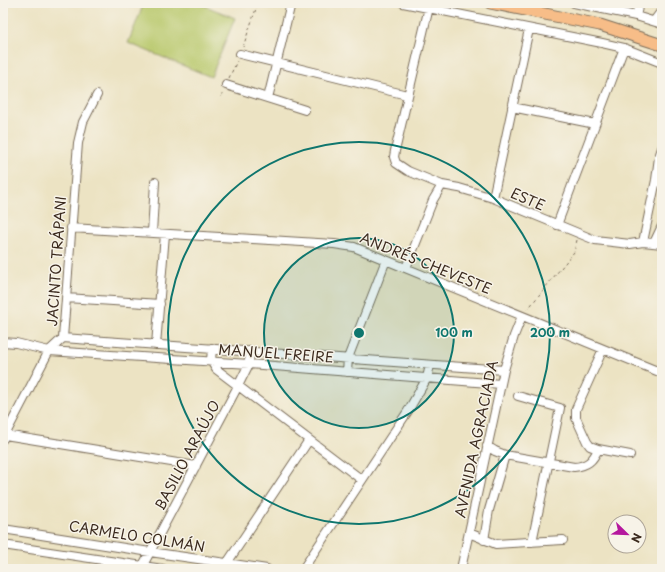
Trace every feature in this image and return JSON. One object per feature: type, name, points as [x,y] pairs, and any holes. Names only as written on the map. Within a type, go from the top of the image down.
[{"type":"highway","points":[[490,3],[600,25],[662,45]]},
{"type":"street","points":[[268,98],[291,3]]},
{"type":"street","points":[[403,3],[429,5],[529,29],[624,48],[662,63]]},
{"type":"street","points":[[574,3],[658,22],[658,15],[660,13],[662,14]]},
{"type":"street","points":[[636,16],[639,3]]},
{"type":"street","points":[[240,54],[407,95],[429,5]]},
{"type":"street","points":[[493,198],[529,29]]},
{"type":"street","points":[[557,225],[624,48]]},
{"type":"street","points":[[226,85],[305,110]]},
{"type":"street","name":"JACINTO TRÁPANI","points":[[4,437],[49,351],[63,338],[79,138],[87,113],[97,95]]},
{"type":"street","name":"ESTE","points":[[407,95],[394,157],[396,163],[408,171],[442,185],[459,188],[493,198],[595,240],[630,244],[659,240]]},
{"type":"street","points":[[512,107],[595,124]]},
{"type":"street","points":[[643,242],[662,148]]},
{"type":"street","points":[[152,234],[155,182]]},
{"type":"street","points":[[406,268],[433,200],[442,185]]},
{"type":"street","points":[[659,240],[662,226]]},
{"type":"street","name":"ANDRÉS CHEVESTE","points":[[71,228],[345,245],[360,248],[662,373]]},
{"type":"street","points":[[156,345],[165,234]]},
{"type":"street","points":[[347,372],[348,358],[386,260]]},
{"type":"street","points":[[66,298],[160,304]]},
{"type":"street","name":"AVENIDA AGRACIADA","points":[[461,569],[504,370],[514,336],[522,316]]},
{"type":"street","name":"MANUEL FREIRE","points":[[63,338],[504,370]]},
{"type":"street","name":"MANUEL FREIRE","points":[[3,342],[16,343],[49,351],[211,361],[501,384]]},
{"type":"street","points":[[212,348],[211,361],[216,369],[362,480]]},
{"type":"street","points":[[603,349],[576,409],[576,418],[590,446],[630,455]]},
{"type":"street","name":"BASILIO ARAÚJO","points":[[142,568],[249,364],[250,351]]},
{"type":"street","points":[[303,569],[408,412],[428,378],[430,365]]},
{"type":"street","points":[[518,396],[560,408],[532,542]]},
{"type":"street","points":[[4,437],[196,466]]},
{"type":"street","points":[[227,563],[309,440]]},
{"type":"street","points":[[487,446],[505,455],[574,468],[590,463],[595,458],[598,449]]},
{"type":"street","points":[[484,540],[489,510],[505,455]]},
{"type":"street","name":"CARMELO COLMÁN","points":[[3,529],[268,569]]},
{"type":"street","points":[[469,533],[496,544],[563,540]]},
{"type":"street","name":"CARMELO COLMÁN","points":[[3,545],[142,568],[163,569]]},
{"type":"path","points":[[522,316],[574,252],[578,234]]},
{"type":"green space","points":[[144,3],[198,3],[235,18],[211,77],[128,43]]}]
